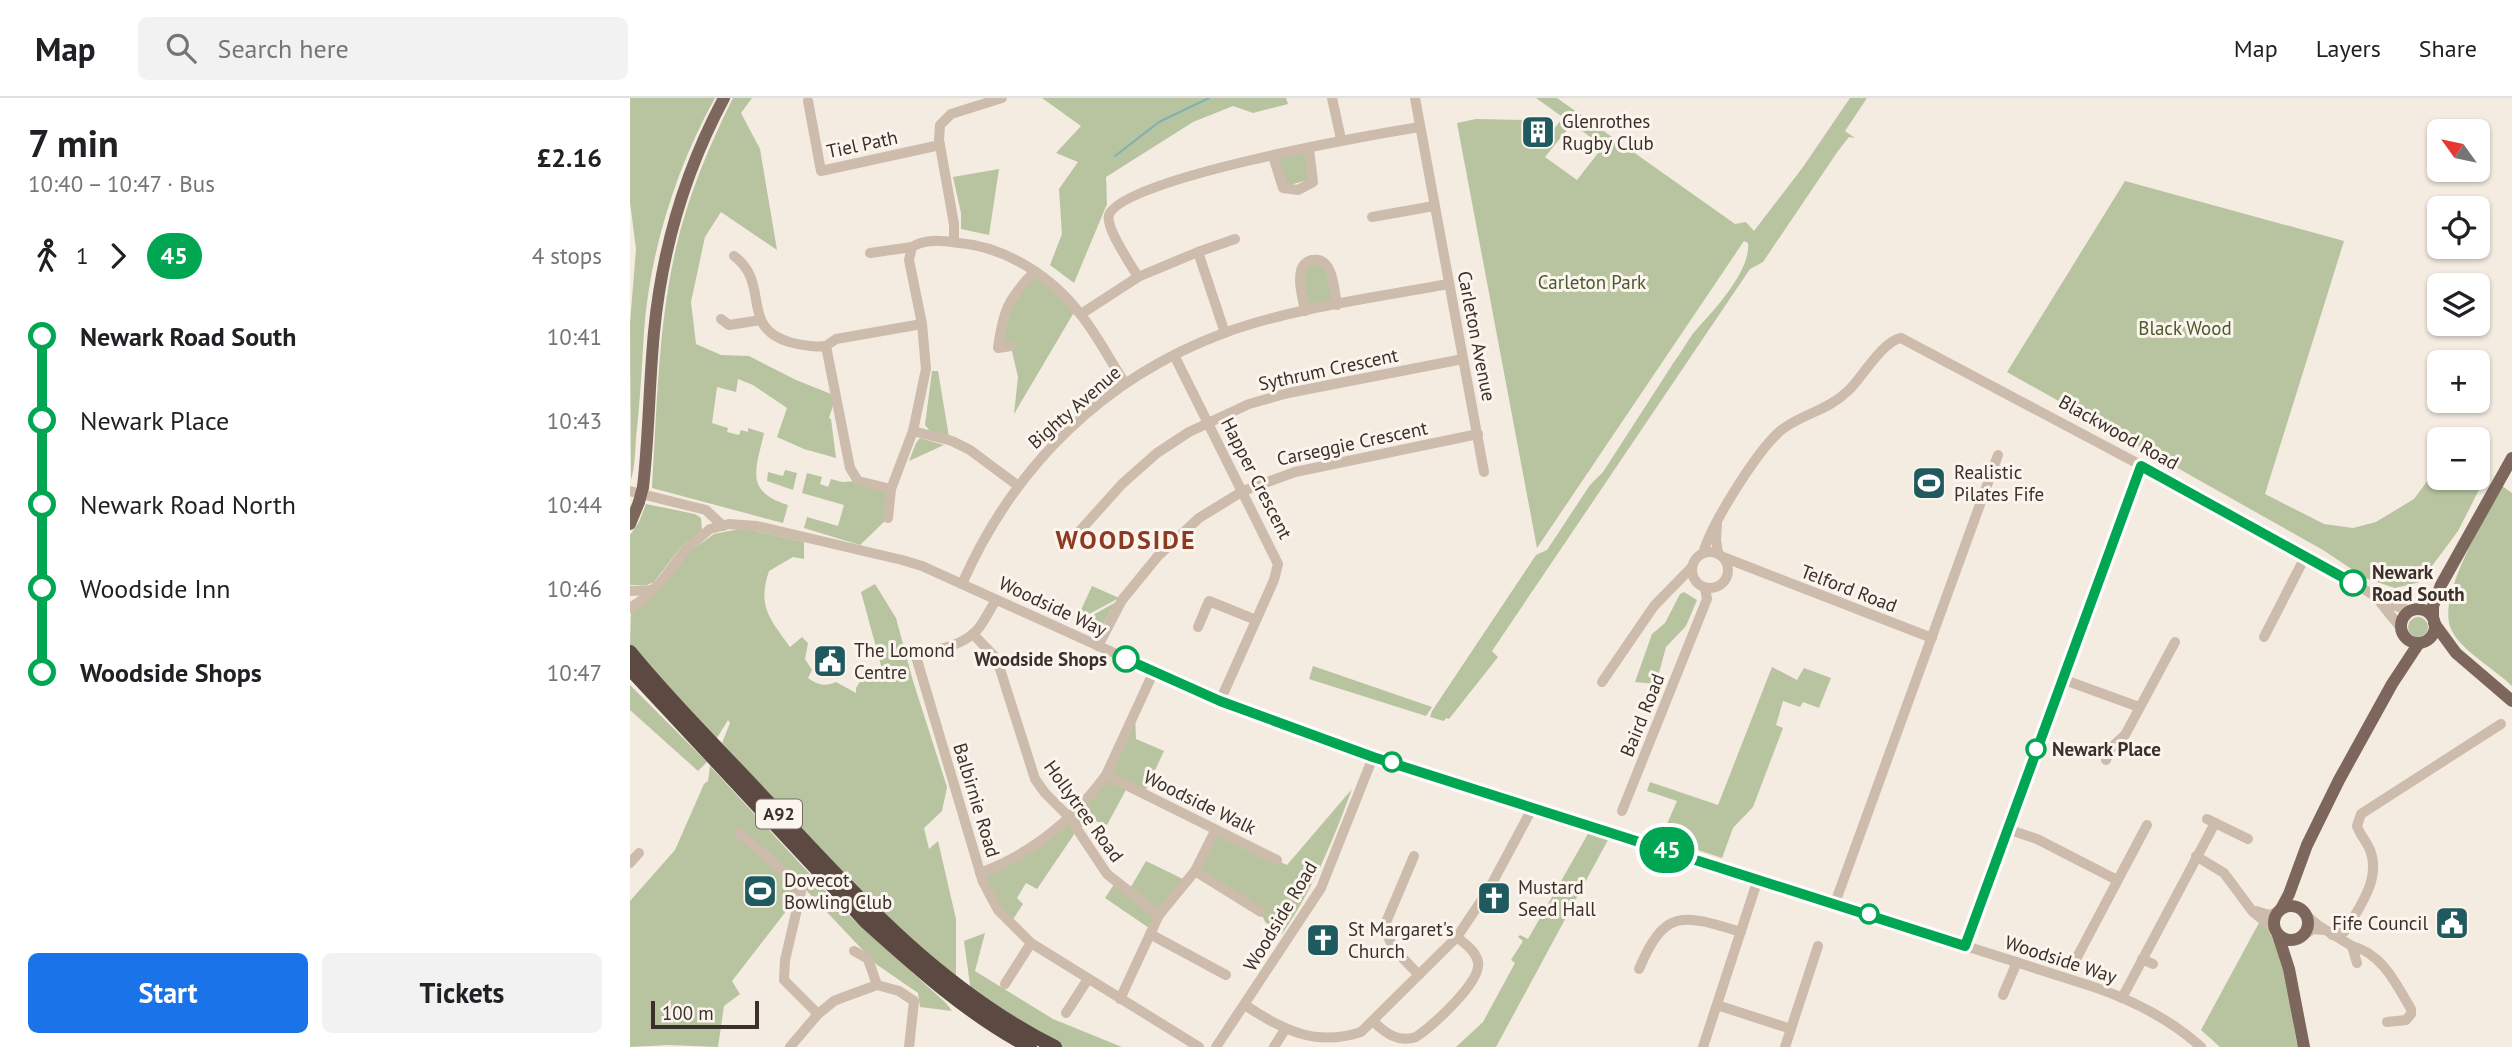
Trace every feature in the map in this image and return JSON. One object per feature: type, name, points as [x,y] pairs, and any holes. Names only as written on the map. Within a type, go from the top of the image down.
[{"type":"highway","name":"A92","points":[[630,652],[932,973]]},
{"type":"highway","name":"A92","points":[[630,669],[866,922],[1030,1047]]},
{"type":"highway","name":"A92","points":[[630,678],[657,699]]},
{"type":"highway","name":"A92","points":[[970,1003],[1055,1047]]},
{"type":"main road","points":[[630,524],[639,502],[636,489],[653,334],[664,264],[683,190],[724,98]]},
{"type":"main road","points":[[2304,1047],[2289,969],[2274,918],[2294,881],[2323,812],[2392,684],[2421,642],[2433,634],[2433,606],[2441,585],[2512,458]]},
{"type":"main road","points":[[2392,684],[2400,654],[2404,618],[2441,585]]},
{"type":"main road","points":[[2415,610],[2426,612],[2456,653],[2512,701]]},
{"type":"main road","points":[[2402,630],[2409,640],[2456,653]]},
{"type":"main road","points":[[2289,969],[2291,952],[2308,925],[2294,895],[2294,881]]},
{"type":"main road","points":[[2279,911],[2286,906],[2302,911]]},
{"type":"main road","points":[[2276,932],[2288,940],[2301,937]]},
{"type":"street","points":[[954,242],[954,224],[938,131],[944,119],[951,114],[1002,98]]},
{"type":"street","points":[[1332,98],[1341,139]]},
{"type":"street","name":"Carleton Avenue","points":[[1415,98],[1484,472]]},
{"type":"street","name":"Tiel Path","points":[[808,100],[821,171],[940,145]]},
{"type":"street","points":[[1138,277],[1109,226],[1108,216],[1114,207],[1138,192],[1213,168],[1309,149],[1341,139],[1420,127]]},
{"type":"street","points":[[1273,156],[1283,188],[1298,190],[1313,182],[1309,149]]},
{"type":"street","points":[[1372,217],[1434,206]]},
{"type":"street","points":[[1081,314],[1138,277],[1235,240]]},
{"type":"street","points":[[870,253],[912,247],[923,242],[954,242],[987,248],[1014,259],[1056,289],[1081,314],[1125,383]]},
{"type":"street","points":[[888,518],[891,489],[920,408],[926,369],[922,324],[909,260],[912,247]]},
{"type":"street","points":[[1198,252],[1225,333]]},
{"type":"street","points":[[734,256],[746,265],[749,272],[764,328],[777,338],[799,345],[826,346],[836,339],[922,324]]},
{"type":"street","points":[[1305,311],[1300,272],[1305,264],[1313,260],[1322,261],[1329,267],[1337,305]]},
{"type":"street","points":[[1011,346],[998,348],[1006,307],[1034,272]]},
{"type":"street","name":"Bighty Avenue","points":[[962,584],[988,531],[1017,485],[1062,435],[1125,383],[1174,355],[1225,333],[1305,311],[1448,284]]},
{"type":"street","points":[[721,320],[729,325],[761,320]]},
{"type":"street","name":"Blackwood Road","points":[[1717,520],[1776,435],[1796,421],[1832,405],[1855,384],[1889,342],[1901,338],[2141,466],[2375,597],[2395,607],[2415,610]]},
{"type":"street","points":[[826,346],[850,468],[858,481],[891,489]]},
{"type":"street","name":"Happer Crescent","points":[[1174,355],[1278,564],[1277,573],[1220,701]]},
{"type":"street","name":"Sythrum Crescent","points":[[1078,533],[1102,504],[1140,467],[1174,442],[1249,404],[1288,393],[1463,359]]},
{"type":"street","points":[[913,431],[952,441],[986,460],[1017,485]]},
{"type":"street","name":"Carseggie Crescent","points":[[1098,646],[1122,600],[1158,556],[1199,517],[1243,491],[1294,472],[1478,434]]},
{"type":"street","points":[[1835,903],[1998,455]]},
{"type":"street","points":[[1965,946],[2141,466]]},
{"type":"street","points":[[636,489],[706,510],[723,526]]},
{"type":"street","points":[[630,608],[653,590],[685,549],[710,529],[703,515],[693,507]]},
{"type":"street","points":[[1602,681],[1665,592],[1703,553],[1707,538],[1717,520]]},
{"type":"street","points":[[1717,520],[1716,540],[1728,566],[1725,579]]},
{"type":"street","name":"Woodside Way","points":[[710,529],[745,524],[922,566],[1220,701],[1373,757],[1835,903],[2122,998],[2175,1027],[2201,1047]]},
{"type":"street","points":[[1703,553],[1721,555]]},
{"type":"street","name":"Telford Road","points":[[1721,555],[1932,638]]},
{"type":"street","points":[[2264,636],[2305,557]]},
{"type":"street","points":[[1692,567],[1694,579],[1702,586]]},
{"type":"street","points":[[1665,592],[1685,584],[1715,588],[1739,570],[1754,570]]},
{"type":"street","name":"Baird Road","points":[[1694,633],[1725,579]]},
{"type":"street","name":"Baird Road","points":[[1622,811],[1707,599],[1702,586]]},
{"type":"street","points":[[630,591],[653,590]]},
{"type":"street","name":"Blackwood Road","points":[[2375,597],[2402,630]]},
{"type":"street","points":[[973,634],[996,600]]},
{"type":"street","points":[[1198,626],[1209,601],[1256,620]]},
{"type":"street","name":"Balbirnie Road","points":[[973,634],[949,646],[915,653],[987,892],[998,910],[1031,943],[1199,1047]]},
{"type":"street","name":"Hollytree Road","points":[[973,634],[994,656],[1000,669],[1035,779],[1069,817],[1107,874],[1159,915]]},
{"type":"street","points":[[2106,760],[2111,748],[2125,735],[2175,642]]},
{"type":"street","points":[[980,873],[1008,863],[1033,848],[1069,817],[1106,775],[1154,671]]},
{"type":"street","points":[[2062,679],[2139,707]]},
{"type":"street","points":[[2301,937],[2312,929],[2344,932],[2371,883],[2373,862],[2370,850],[2357,826],[2361,814],[2501,724]]},
{"type":"street","name":"Woodside Road","points":[[1216,1047],[1321,888],[1373,757]]},
{"type":"street","name":"Woodside Walk","points":[[1106,775],[1278,860]]},
{"type":"street","points":[[1245,1005],[1284,1031],[1311,1043],[1332,1043],[1353,1037],[1373,1021],[1457,937],[1504,863],[1533,807]]},
{"type":"street","points":[[2122,998],[2196,856],[2211,821],[2248,839]]},
{"type":"street","points":[[2076,961],[2147,825]]},
{"type":"street","points":[[2007,829],[2035,838],[2117,880]]},
{"type":"street","points":[[1121,999],[1159,915],[1195,870],[1215,831]]},
{"type":"street","points":[[739,833],[800,885],[801,892],[785,960],[784,980],[818,1014]]},
{"type":"street","points":[[630,863],[639,853]]},
{"type":"street","points":[[1414,856],[1384,927],[1393,948],[1419,975]]},
{"type":"street","points":[[2196,856],[2224,873],[2249,907],[2276,932]]},
{"type":"street","points":[[1195,870],[1261,912]]},
{"type":"street","points":[[1703,1047],[1758,879]]},
{"type":"street","points":[[2249,907],[2263,914],[2279,911]]},
{"type":"street","points":[[2302,911],[2329,932],[2352,946],[2361,948],[2383,964],[2411,1009],[2406,1020],[2388,1022]]},
{"type":"street","points":[[1639,969],[1651,941],[1662,928],[1679,920],[1710,922],[1741,932]]},
{"type":"street","points":[[1150,934],[1226,975]]},
{"type":"street","points":[[1373,1021],[1392,1042],[1410,1043],[1469,986],[1478,973],[1479,965],[1476,956],[1457,937]]},
{"type":"street","points":[[1005,984],[1031,943]]},
{"type":"street","points":[[1785,1047],[1818,946]]},
{"type":"street","points":[[2352,946],[2357,963]]},
{"type":"street","points":[[854,951],[868,960],[877,985]]},
{"type":"street","points":[[2143,959],[2153,964]]},
{"type":"street","points":[[2003,995],[2017,962]]},
{"type":"street","points":[[1066,1013],[1088,979]]},
{"type":"street","points":[[790,1047],[818,1014],[834,1001],[877,985],[899,991],[914,1001],[909,1047]]},
{"type":"street","points":[[1717,1005],[1791,1029]]},
{"type":"street","points":[[1274,1047],[1284,1031]]},
{"type":"green space","points":[[630,98],[715,98],[677,181],[652,271],[631,480],[630,323],[636,249],[630,202]]},
{"type":"green space","points":[[733,98],[752,98],[741,113],[760,149],[777,250],[721,212],[705,237],[691,302],[696,344],[721,355],[749,356],[796,380],[836,396],[829,418],[836,458],[804,449],[777,437],[787,408],[753,385],[738,379],[736,392],[717,387],[712,423],[728,428],[727,432],[739,435],[741,430],[748,432],[748,428],[764,433],[756,468],[757,478],[765,493],[788,505],[783,523],[652,488],[665,307],[676,248],[700,172]]},
{"type":"green space","points":[[1042,98],[1286,98],[1288,104],[1253,113],[1233,106],[1193,122],[1106,177],[1107,204],[1074,283],[1050,265],[1062,234],[1059,189],[1078,162],[1056,153],[1081,126]]},
{"type":"green space","name":"Carleton Park","points":[[1536,98],[1557,98],[1735,224],[1746,222],[1754,231],[1803,167],[1850,98],[1867,98],[1845,131],[1855,138],[1849,137],[1838,151],[1763,262],[1750,269],[1492,651],[1498,657],[1449,719],[1444,721],[1430,717],[1432,711],[1536,555],[1547,550],[1590,485],[1603,472],[1690,337],[1730,290],[1744,266],[1747,254],[1748,243],[1744,241],[1537,548],[1457,123],[1476,119],[1529,120],[1522,131],[1526,134],[1524,136],[1539,147],[1562,119],[1571,125],[1545,157],[1577,180],[1605,144],[1596,141]]},
{"type":"green space","points":[[1306,153],[1308,180],[1286,186],[1278,158]]},
{"type":"green space","points":[[999,169],[989,235],[961,229],[961,213],[953,177]]},
{"type":"green space","name":"Black Wood","points":[[2125,181],[2344,241],[2265,494],[2324,524],[2353,528],[2376,522],[2414,499],[2427,481],[2427,490],[2479,490],[2458,531],[2420,582],[2395,588],[2365,578],[2323,550],[2007,372]]},
{"type":"green space","points":[[1318,263],[1324,266],[1334,300],[1308,306],[1305,269]]},
{"type":"green space","points":[[1034,272],[1076,309],[1014,414],[1018,377],[1011,347],[998,348],[1006,308]]},
{"type":"green space","points":[[932,371],[938,371],[949,437],[930,431],[925,425]]},
{"type":"green space","points":[[920,438],[944,445],[909,461],[916,443]]},
{"type":"green space","points":[[785,470],[797,473],[793,490],[767,481],[768,472],[783,476]]},
{"type":"green space","points":[[807,473],[822,477],[820,484],[828,487],[831,479],[842,482],[858,481],[891,489],[888,518],[860,545],[804,528],[807,517],[838,526],[844,505],[802,493]]},
{"type":"green space","points":[[2502,486],[2512,493],[2512,686],[2463,646],[2452,631],[2448,617],[2450,599],[2464,558]]},
{"type":"green space","points":[[646,504],[695,514],[701,518],[702,530],[681,547],[654,582],[647,585],[630,585],[630,535]]},
{"type":"green space","points":[[744,528],[804,542],[804,559],[793,557],[769,571],[764,594],[771,620],[790,647],[802,637],[808,643],[805,659],[812,670],[808,678],[818,684],[836,682],[856,693],[856,688],[867,670],[885,680],[861,592],[875,584],[896,618],[947,787],[942,811],[924,828],[929,849],[938,841],[956,919],[956,976],[873,907],[722,743],[730,723],[728,720],[717,738],[630,646],[631,612],[689,552],[714,534]]},
{"type":"green space","points":[[1092,586],[1119,598],[1076,621]]},
{"type":"green space","points":[[1684,592],[1697,600],[1686,626],[1666,647],[1656,684],[1635,682],[1652,634],[1665,623],[1680,594]]},
{"type":"green space","points":[[1116,602],[1099,632],[1079,623]]},
{"type":"green space","points":[[2418,617],[2425,620],[2428,627],[2425,634],[2418,637],[2411,634],[2408,627],[2411,620]]},
{"type":"green space","points":[[1313,666],[1432,707],[1426,716],[1309,679]]},
{"type":"green space","points":[[1772,667],[1797,680],[1804,668],[1831,678],[1819,708],[1803,702],[1800,707],[1783,701],[1776,725],[1783,728],[1753,807],[1733,828],[1722,858],[1667,840],[1663,833],[1677,801],[1647,791],[1650,782],[1718,805]]},
{"type":"green space","points":[[630,685],[707,762],[698,771],[630,710]]},
{"type":"green space","points":[[1135,714],[1136,739],[1164,751],[1144,794],[1128,786],[1107,825],[1093,820],[1077,830],[1037,889],[1026,883],[1017,898],[1023,904],[1010,924],[980,873],[1033,848],[1100,783]]},
{"type":"green space","points":[[710,766],[844,911],[952,1011],[920,1007],[918,993],[876,964],[804,888],[732,981],[740,994],[724,1006],[718,1047],[630,1047],[630,901],[675,850],[704,784],[708,781]]},
{"type":"green space","points":[[1352,789],[1313,881],[1282,934],[1265,922],[1261,912],[1195,871],[1215,831],[1287,865]]},
{"type":"green space","points":[[1589,832],[1609,838],[1496,1047],[1456,1047],[1483,1022],[1515,963],[1511,960],[1523,941],[1518,937],[1520,935],[1528,939]]},
{"type":"green space","points":[[1146,861],[1187,881],[1152,930],[1105,898],[1115,883],[1128,892]]},
{"type":"green space","points":[[2260,921],[2270,933],[2283,963],[2298,1047],[2220,1047],[2201,1030]]},
{"type":"green space","points":[[985,933],[975,971],[1053,1019],[1122,1047],[1061,1047],[971,992],[964,941]]},
{"type":"waterway","points":[[1115,156],[1159,122],[1209,98]]},
{"type":"bus line","name":"45","points":[[1126,659],[1220,701],[1373,757],[1615,832],[1965,946],[2141,466],[2353,583]]},
{"type":"place","name":"Glenrothes Rugby Club","points":[[1538,132]]},
{"type":"place","name":"Realistic Pilates Fife","points":[[1929,483]]},
{"type":"place","name":"Newark Road South","points":[[2353,583]]},
{"type":"place","name":"Woodside Shops","points":[[1126,659]]},
{"type":"place","name":"The Lomond Centre","points":[[830,661]]},
{"type":"place","name":"Newark Place","points":[[2036,749]]},
{"type":"place","name":"Dovecot Bowling Club","points":[[760,891]]},
{"type":"place","name":"Mustard Seed Hall","points":[[1494,898]]},
{"type":"place","name":"Fife Council","points":[[2452,923]]},
{"type":"place","name":"St Margaret's Church","points":[[1323,940]]},
{"type":"district","name":"WOODSIDE","points":[[1126,540]]}]
